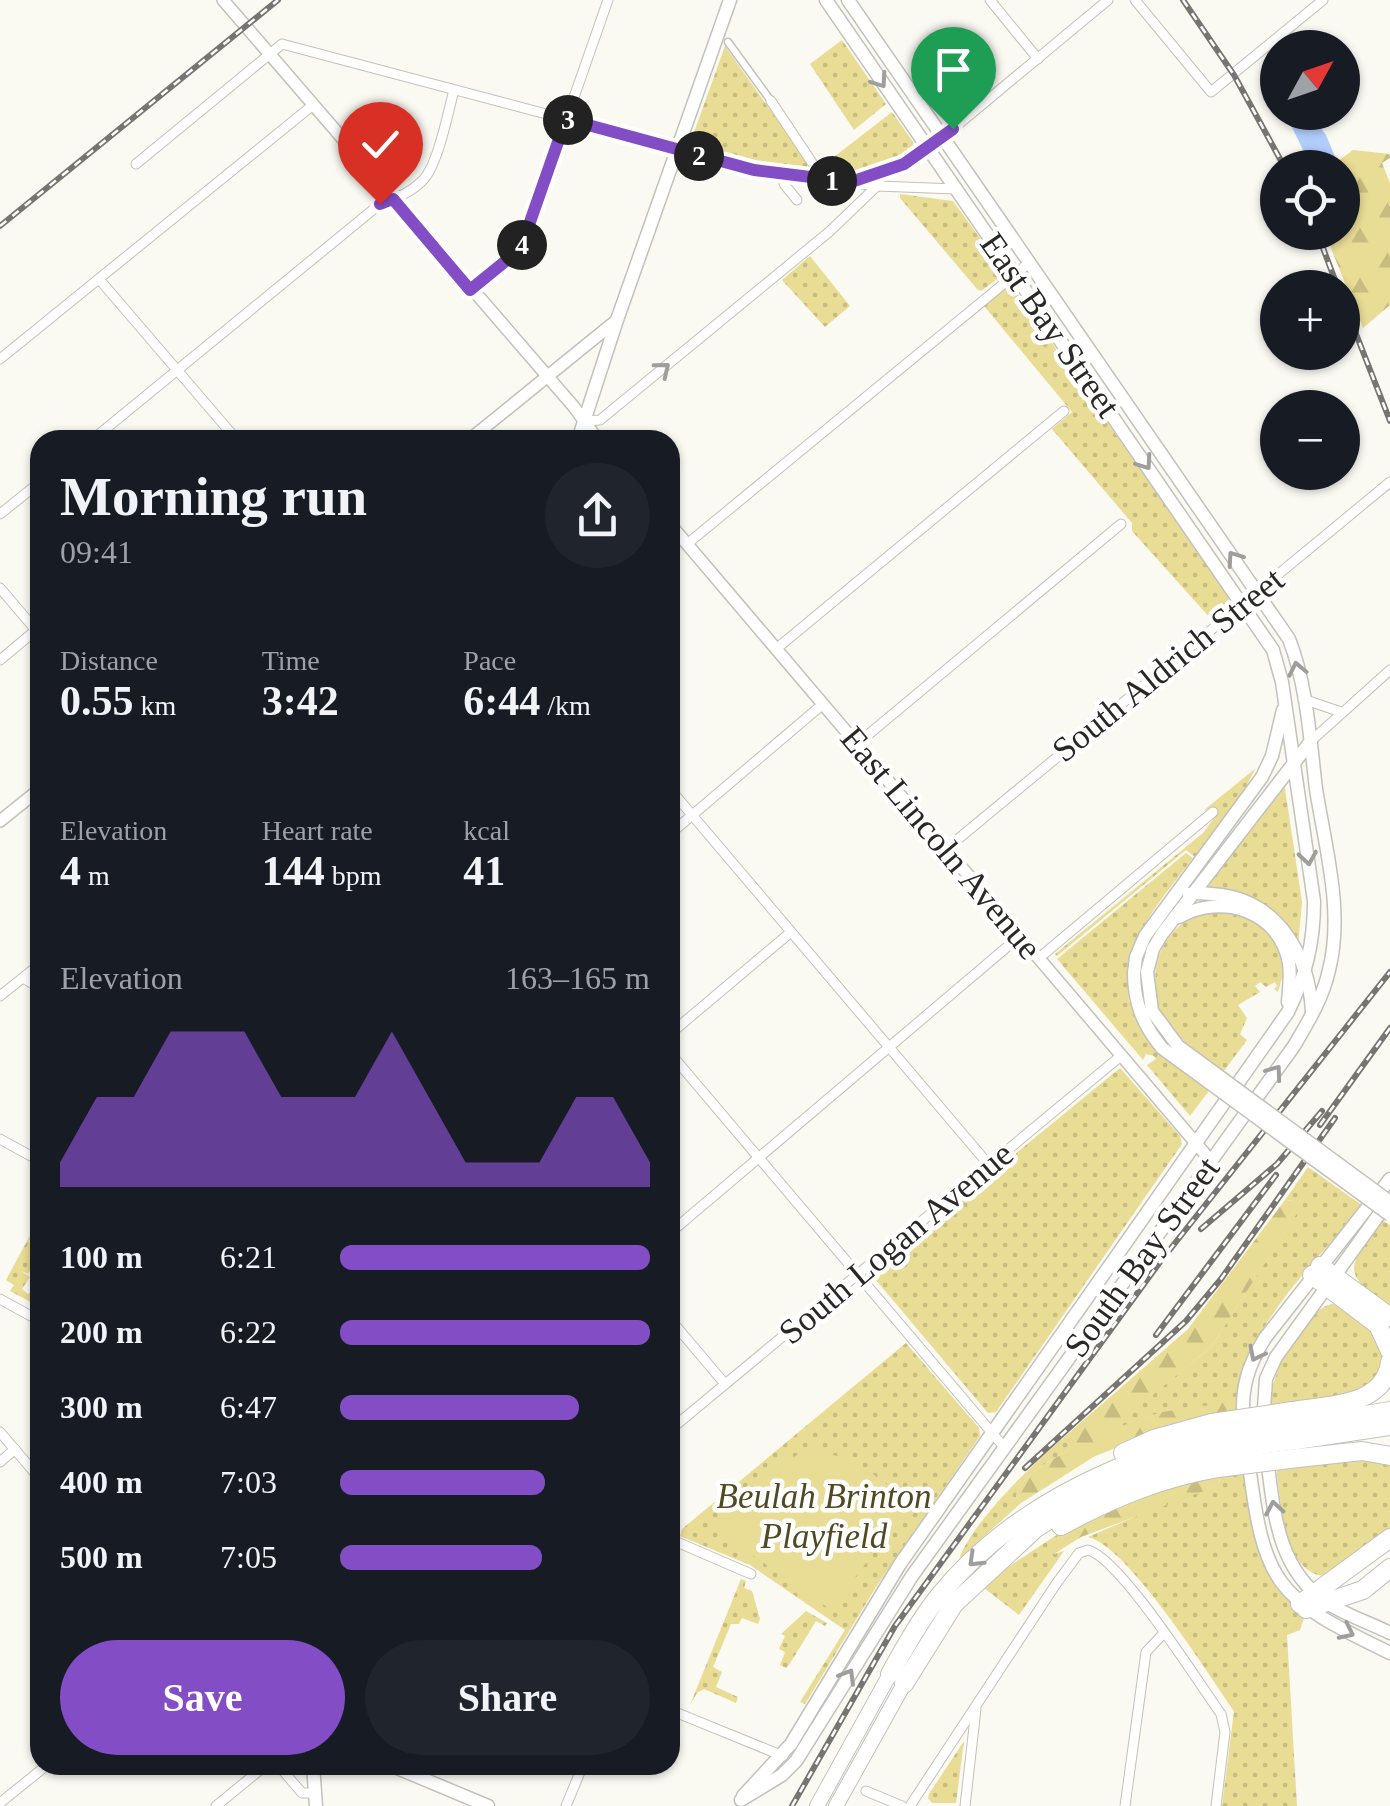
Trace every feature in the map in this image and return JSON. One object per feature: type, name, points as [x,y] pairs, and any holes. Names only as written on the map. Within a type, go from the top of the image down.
[{"type":"highway","points":[[1324,1276],[1390,1317]]},
{"type":"highway","points":[[1324,1276],[1378,1325],[1390,1351]]},
{"type":"highway","points":[[1295,1434],[1362,1399],[1382,1384],[1390,1362]]},
{"type":"highway","points":[[897,1679],[954,1604],[1036,1528],[1089,1496],[1135,1473],[1215,1445],[1295,1434],[1390,1411]]},
{"type":"highway","points":[[897,1679],[914,1632],[940,1595],[989,1546],[1078,1486],[1126,1463],[1215,1445],[1390,1426]]},
{"type":"highway","points":[[1295,1434],[1390,1456]]},
{"type":"highway","points":[[1313,1602],[1390,1538]]},
{"type":"highway","points":[[1313,1602],[1372,1585],[1390,1568]]},
{"type":"main road","points":[[581,430],[730,0]]},
{"type":"main road","name":"East Bay Street","points":[[826,0],[1273,650]]},
{"type":"main road","name":"East Bay Street","points":[[848,0],[1289,639]]},
{"type":"main road","points":[[956,189],[971,179]]},
{"type":"main road","name":"South Bay Street","points":[[738,1803],[796,1762],[868,1642],[1312,1015],[1330,971],[1334,933],[1310,741],[1289,639]]},
{"type":"main road","name":"South Bay Street","points":[[738,1803],[791,1744],[855,1634],[951,1490],[1288,1012],[1313,944],[1314,901],[1285,702],[1273,650]]},
{"type":"main road","points":[[1140,973],[1136,957],[1145,936],[1262,777],[1272,756],[1285,702]]},
{"type":"main road","points":[[1310,741],[1169,925],[1140,973],[1136,999],[1142,1019],[1162,1048],[1389,1204],[1265,1338],[1249,1364],[1242,1412],[1261,1541],[1278,1578],[1390,1652]]},
{"type":"main road","points":[[1172,899],[1194,892],[1236,897],[1264,910],[1287,933],[1305,972],[1312,1015]]},
{"type":"main road","points":[[1169,925],[1192,911],[1219,905],[1234,906],[1262,919],[1286,952],[1290,977],[1288,1012]]},
{"type":"main road","points":[[1390,1179],[1324,1276],[1276,1357],[1262,1398],[1279,1536],[1292,1567],[1313,1602],[1390,1633]]},
{"type":"main road","points":[[951,1490],[966,1501]]},
{"type":"main road","points":[[855,1634],[868,1642]]},
{"type":"main road","points":[[817,1806],[897,1679]]},
{"type":"main road","points":[[836,1806],[897,1679]]},
{"type":"main road","points":[[414,1775],[488,1806]]},
{"type":"street","points":[[223,0],[591,430]]},
{"type":"street","points":[[470,290],[518,251],[523,242],[608,0]]},
{"type":"street","points":[[990,0],[1038,58]]},
{"type":"street","points":[[851,182],[904,164],[943,137],[1108,0]]},
{"type":"street","points":[[1135,0],[1212,92],[1323,0]]},
{"type":"street","points":[[728,42],[815,167],[814,178]]},
{"type":"street","points":[[136,164],[282,44],[720,162],[877,186],[956,189]]},
{"type":"street","points":[[104,430],[380,204],[405,194],[429,172],[454,90]]},
{"type":"street","points":[[0,359],[313,105]]},
{"type":"street","points":[[786,174],[784,184],[798,200]]},
{"type":"street","points":[[584,421],[600,420],[829,232],[877,186]]},
{"type":"street","points":[[686,544],[1029,263]]},
{"type":"street","points":[[99,279],[228,430]]},
{"type":"street","points":[[482,430],[617,320]]},
{"type":"street","points":[[776,648],[1064,410]]},
{"type":"street","name":"South Aldrich Street","points":[[946,849],[1390,482]]},
{"type":"street","points":[[0,514],[30,490]]},
{"type":"street","points":[[857,744],[1121,524]]},
{"type":"street","name":"East Lincoln Avenue","points":[[680,536],[1212,1161]]},
{"type":"street","points":[[0,588],[30,623]]},
{"type":"street","points":[[0,660],[30,638]]},
{"type":"street","points":[[1310,741],[1390,670]]},
{"type":"street","points":[[1303,700],[1341,712]]},
{"type":"street","points":[[680,826],[823,704]]},
{"type":"street","points":[[0,822],[30,797]]},
{"type":"street","points":[[680,801],[989,1165]]},
{"type":"street","points":[[1039,958],[1213,812]]},
{"type":"street","points":[[680,1026],[791,932]]},
{"type":"street","points":[[680,1225],[1020,936]]},
{"type":"street","points":[[0,996],[30,972]]},
{"type":"street","points":[[22,978],[30,982]]},
{"type":"street","name":"South Logan Avenue","points":[[680,1422],[1122,1055]]},
{"type":"street","points":[[680,1065],[1004,1447]]},
{"type":"street","points":[[0,1139],[30,1156]]},
{"type":"street","points":[[0,1299],[30,1316]]},
{"type":"street","points":[[680,1331],[725,1384]]},
{"type":"street","points":[[0,1432],[30,1467]]},
{"type":"street","points":[[0,1462],[15,1450]]},
{"type":"street","points":[[680,1543],[751,1574]]},
{"type":"street","points":[[910,1806],[1056,1584],[1080,1553],[1088,1550],[1102,1557],[1146,1608],[1221,1714],[1224,1724],[1216,1806]]},
{"type":"street","points":[[1125,1806],[1146,1652],[1164,1633]]},
{"type":"street","points":[[965,1806],[977,1704]]},
{"type":"street","points":[[680,1714],[796,1762]]},
{"type":"street","points":[[0,1803],[34,1775]]},
{"type":"street","points":[[216,1806],[254,1775]]},
{"type":"street","points":[[287,1775],[302,1793],[315,1799]]},
{"type":"street","points":[[566,1806],[579,1775]]},
{"type":"street","points":[[866,1791],[902,1806]]},
{"type":"green space","points":[[842,40],[886,104],[854,130],[810,64]]},
{"type":"green space","points":[[725,46],[807,162],[807,169],[743,159],[695,143],[693,135]]},
{"type":"green space","points":[[892,112],[913,142],[913,151],[881,168],[821,171],[821,167]]},
{"type":"green space","points":[[1360,151],[1390,154],[1382,163],[1390,183],[1390,305],[1363,328],[1360,270],[1340,270],[1332,250],[1360,250]]},
{"type":"green space","points":[[900,194],[953,201],[1001,267],[1000,277],[981,291],[977,289]]},
{"type":"green space","points":[[810,256],[850,306],[825,327],[782,280]]},
{"type":"green space","points":[[1007,287],[1015,290],[1229,597],[1227,605],[1211,619],[1132,531],[1132,523],[1052,429],[1072,412],[984,306]]},
{"type":"green space","points":[[1256,768],[1240,797],[1195,857],[1186,850],[1055,954],[1203,833],[1217,814],[1212,807],[1203,811]]},
{"type":"green space","points":[[1284,782],[1302,902],[1298,946],[1278,914],[1259,901],[1205,886]]},
{"type":"green space","points":[[1186,853],[1193,858],[1155,908],[1137,941],[1129,1002],[1156,995],[1157,962],[1169,937],[1188,920],[1212,912],[1236,913],[1259,925],[1276,946],[1285,978],[1278,992],[1275,982],[1266,987],[1260,982],[1255,986],[1260,992],[1238,1005],[1247,1018],[1240,1034],[1247,1040],[1190,1116],[1147,1065],[1156,1059],[1154,1056],[1146,1054],[1143,1060],[1057,959]]},
{"type":"green space","points":[[1120,1068],[1180,1136],[1182,1144],[996,1412],[988,1413],[870,1273]]},
{"type":"green space","points":[[1308,1167],[1363,1206],[1302,1276],[1264,1328],[1240,1384],[1237,1413],[1162,1412],[1107,1432],[1211,1347],[1300,1208],[1295,1201],[1285,1200]]},
{"type":"green space","points":[[1285,1200],[1295,1201],[1301,1207],[1211,1347],[1110,1430],[1162,1412],[1229,1402],[1237,1413],[1144,1437],[1095,1456],[1021,1503],[1016,1496],[1024,1481],[1069,1450],[1070,1445],[1062,1439],[1188,1329]]},
{"type":"green space","points":[[1382,1220],[1390,1225],[1390,1310],[1363,1286],[1354,1269],[1361,1250]]},
{"type":"green space","points":[[30,1236],[30,1270],[28,1274],[21,1271],[30,1277],[22,1289],[30,1292],[30,1302],[10,1291],[14,1285],[6,1280]]},
{"type":"green space","points":[[1338,1303],[1369,1322],[1384,1350],[1381,1372],[1358,1394],[1268,1408],[1275,1378],[1300,1329],[1324,1307]]},
{"type":"green space","name":"Beulah Brinton Playfield","points":[[906,1343],[979,1428],[980,1436],[876,1587],[805,1704],[800,1702],[845,1630],[750,1565],[680,1536],[682,1529]]},
{"type":"green space","points":[[1062,1439],[1070,1445],[1069,1450],[1031,1475],[1016,1496],[1021,1503],[959,1559],[990,1511]]},
{"type":"green space","points":[[811,1447],[859,1464],[911,1502],[834,1606],[827,1607],[709,1525],[771,1470]]},
{"type":"green space","points":[[1367,1456],[1390,1462],[1390,1531],[1324,1576],[1310,1571],[1299,1562],[1286,1532],[1276,1466]]},
{"type":"green space","points":[[1244,1470],[1254,1530],[1267,1567],[1289,1600],[1305,1615],[1300,1630],[1287,1635],[1297,1806],[1222,1806],[1234,1711],[1145,1586],[1105,1546],[1088,1537],[1220,1485],[1219,1474]]},
{"type":"green space","points":[[1219,1474],[1220,1485],[1081,1537],[1054,1554],[1049,1548],[1052,1541],[1107,1506]]},
{"type":"green space","points":[[1078,1521],[1069,1533],[1052,1541],[1054,1554],[1064,1551],[1019,1615],[984,1588],[999,1573]]},
{"type":"green space","points":[[741,1579],[746,1581],[744,1588],[752,1591],[760,1619],[758,1624],[742,1618],[739,1624],[731,1624],[713,1667],[722,1672],[716,1687],[738,1697],[736,1703],[704,1689],[690,1705]]},
{"type":"green space","points":[[806,1611],[827,1623],[825,1626],[816,1621],[786,1668],[780,1665],[785,1652],[779,1649],[785,1636],[781,1634]]},
{"type":"green space","points":[[964,1741],[956,1803],[932,1803],[929,1794]]},
{"type":"water","points":[[1293,130],[1322,130],[1332,150],[1303,150]]},
{"type":"railway","points":[[0,226],[278,0]]},
{"type":"railway","points":[[1183,0],[1234,75],[1275,150]]},
{"type":"railway","points":[[1324,250],[1331,270]]},
{"type":"railway","points":[[1360,344],[1390,421]]},
{"type":"railway","points":[[792,1806],[895,1626],[1160,1262],[1390,972]]},
{"type":"railway","points":[[1320,1125],[1390,1028]]},
{"type":"railway","points":[[1201,1229],[1277,1164],[1322,1111]]},
{"type":"railway","points":[[1025,1468],[1186,1321],[1221,1279],[1335,1118]]},
{"type":"railway","points":[[1156,1335],[1276,1175]]},
{"type":"route","points":[[380,204],[393,199],[470,290],[518,251],[566,119],[754,170],[851,182],[904,164],[953,129]]}]
